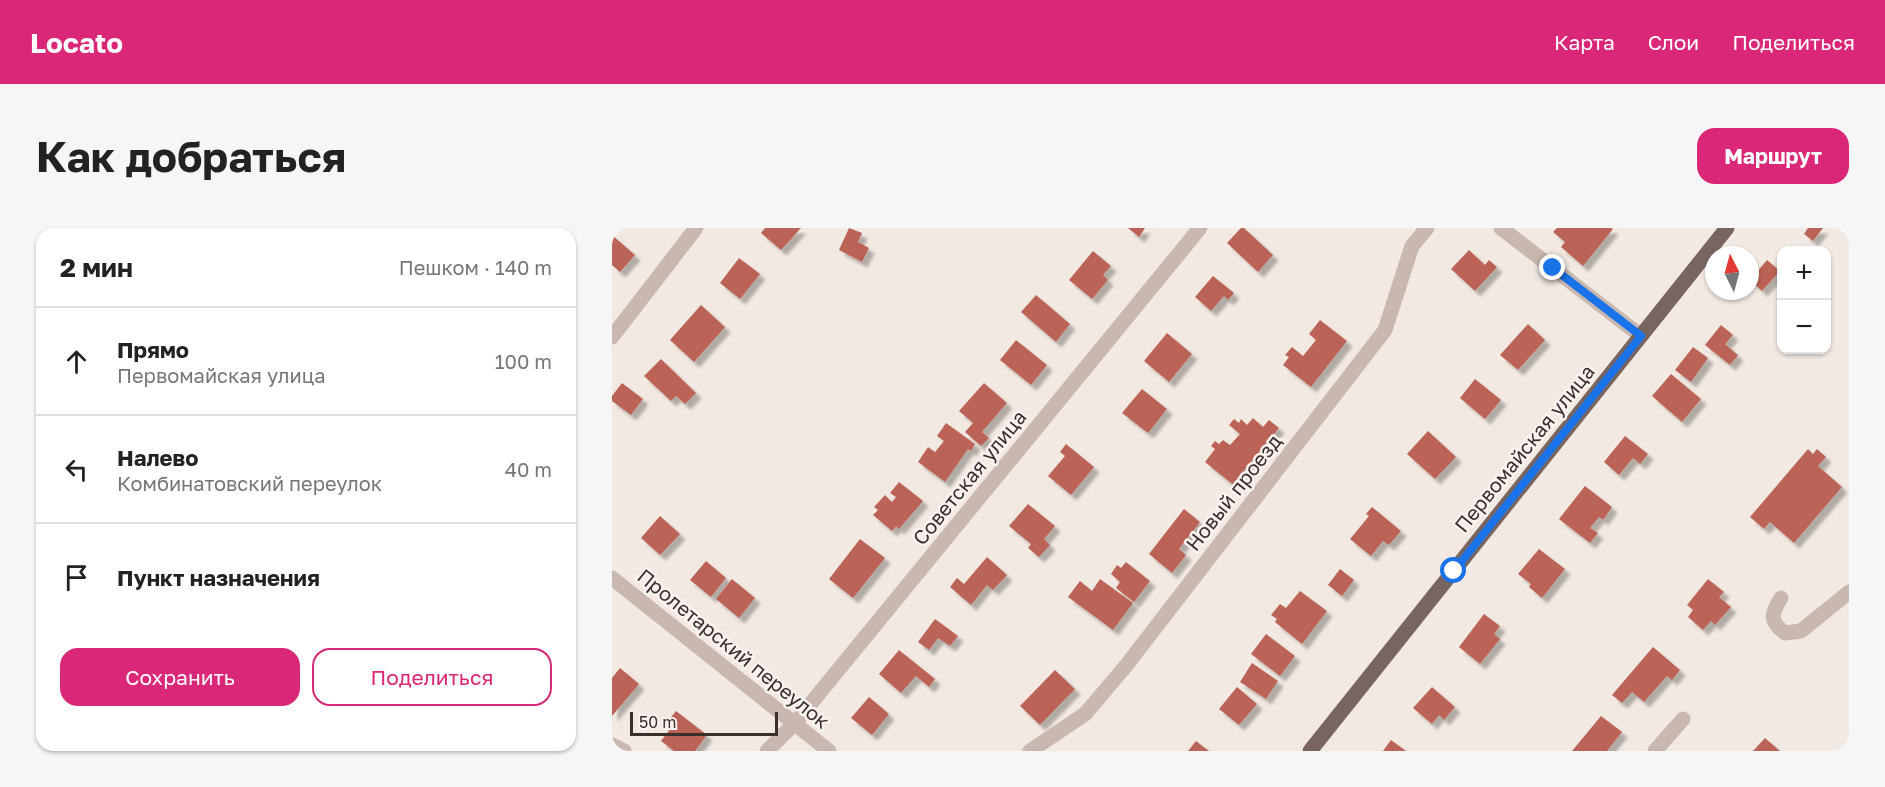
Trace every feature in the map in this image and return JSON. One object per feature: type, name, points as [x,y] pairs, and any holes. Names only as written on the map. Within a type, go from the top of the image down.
[{"type":"main road","name":"Первомайская улица","points":[[1310,751],[1726,228]]},
{"type":"street","points":[[612,337],[696,228]]},
{"type":"street","name":"Советская улица","points":[[767,751],[794,724],[1200,228]]},
{"type":"street","name":"Новый проезд","points":[[1030,751],[1085,714],[1125,667],[1385,330],[1412,246],[1427,228]]},
{"type":"street","points":[[1501,228],[1641,336]]},
{"type":"street","name":"Пролетарский переулок","points":[[612,578],[829,751]]},
{"type":"street","points":[[1781,598],[1773,611],[1773,616],[1776,626],[1785,633],[1801,631],[1849,592]]},
{"type":"street","points":[[1655,751],[1683,719]]},
{"type":"street","points":[[612,745],[624,751]]},
{"type":"building","points":[[765,228],[801,228],[781,250],[761,233]]},
{"type":"building","points":[[849,228],[862,233],[858,242],[869,248],[862,262],[839,250]]},
{"type":"building","points":[[1128,228],[1145,228],[1139,237]]},
{"type":"building","points":[[1241,228],[1244,228],[1273,255],[1258,272],[1227,243]]},
{"type":"building","points":[[1557,228],[1613,229],[1583,266],[1561,247],[1565,242],[1553,232]]},
{"type":"building","points":[[1808,228],[1823,228],[1813,241],[1804,234]]},
{"type":"building","points":[[612,235],[635,255],[620,272],[612,265]]},
{"type":"building","points":[[1469,250],[1485,265],[1489,260],[1497,267],[1475,291],[1451,269]]},
{"type":"building","points":[[1093,251],[1111,266],[1103,275],[1108,280],[1092,299],[1069,280]]},
{"type":"building","points":[[739,258],[760,274],[740,299],[720,283]]},
{"type":"building","points":[[1767,260],[1777,268],[1777,274],[1762,291],[1759,288],[1759,269]]},
{"type":"building","points":[[1213,276],[1234,293],[1228,300],[1224,296],[1211,311],[1195,297]]},
{"type":"building","points":[[1036,295],[1070,324],[1056,342],[1021,312]]},
{"type":"building","points":[[701,305],[725,327],[694,362],[670,340]]},
{"type":"building","points":[[1320,320],[1347,341],[1311,387],[1283,365],[1289,357],[1285,355],[1292,347],[1303,356],[1316,340],[1309,334]]},
{"type":"building","points":[[1528,324],[1545,340],[1518,370],[1500,355]]},
{"type":"building","points":[[1721,325],[1733,335],[1725,344],[1738,355],[1730,365],[1705,345]]},
{"type":"building","points":[[1167,333],[1192,354],[1169,382],[1144,361]]},
{"type":"building","points":[[1016,340],[1047,365],[1031,385],[1000,360]]},
{"type":"building","points":[[1693,347],[1708,358],[1691,382],[1675,370]]},
{"type":"building","points":[[661,359],[696,393],[685,404],[676,396],[671,401],[644,376]]},
{"type":"building","points":[[1671,374],[1701,399],[1682,422],[1652,396]]},
{"type":"building","points":[[1475,379],[1501,400],[1485,419],[1460,398]]},
{"type":"building","points":[[622,383],[643,399],[631,415],[612,401],[612,396]]},
{"type":"building","points":[[984,383],[1007,403],[982,432],[989,438],[981,446],[965,432],[973,423],[959,411]]},
{"type":"building","points":[[1142,389],[1167,409],[1148,433],[1122,413]]},
{"type":"building","points":[[1253,418],[1263,427],[1269,420],[1279,428],[1240,475],[1243,478],[1236,487],[1205,462],[1215,449],[1211,446],[1215,441],[1219,444],[1223,440],[1230,445],[1240,434],[1229,425],[1234,419],[1239,423],[1241,419],[1247,425]]},
{"type":"building","points":[[946,423],[975,444],[971,451],[968,449],[945,482],[918,462],[928,447],[935,452],[944,441],[937,436]]},
{"type":"building","points":[[1428,431],[1456,457],[1435,479],[1407,454]]},
{"type":"building","points":[[1625,436],[1648,454],[1640,464],[1633,458],[1619,475],[1604,462]]},
{"type":"building","points":[[1066,444],[1094,467],[1071,495],[1048,476],[1065,456],[1060,452]]},
{"type":"building","points":[[1808,449],[1813,454],[1817,449],[1826,457],[1818,466],[1842,487],[1794,543],[1770,522],[1764,529],[1750,517]]},
{"type":"building","points":[[899,482],[923,501],[899,529],[896,526],[892,531],[873,515],[878,510],[874,507],[885,495],[892,502],[896,497],[890,493]]},
{"type":"building","points":[[1585,486],[1612,507],[1603,520],[1599,517],[1590,528],[1598,533],[1590,543],[1559,519]]},
{"type":"building","points":[[1028,504],[1055,526],[1044,539],[1050,545],[1039,557],[1028,548],[1031,544],[1009,526]]},
{"type":"building","points":[[1372,507],[1401,531],[1389,545],[1383,541],[1371,556],[1350,539],[1369,516],[1366,514]]},
{"type":"building","points":[[1184,509],[1200,522],[1179,549],[1186,555],[1172,573],[1149,554]]},
{"type":"building","points":[[660,516],[680,534],[660,555],[641,538]]},
{"type":"building","points":[[860,539],[885,558],[853,598],[829,579]]},
{"type":"building","points":[[1539,549],[1565,569],[1542,598],[1529,587],[1531,584],[1518,574]]},
{"type":"building","points":[[987,557],[1007,575],[993,590],[987,585],[971,605],[950,587],[957,578],[964,584]]},
{"type":"building","points":[[706,561],[726,578],[711,597],[690,580]]},
{"type":"building","points":[[1126,562],[1150,581],[1134,602],[1116,588],[1120,582],[1111,574],[1117,565],[1121,568]]},
{"type":"building","points":[[1340,569],[1354,580],[1342,596],[1328,585]]},
{"type":"building","points":[[732,579],[755,598],[739,618],[716,599]]},
{"type":"building","points":[[1100,579],[1133,603],[1113,630],[1068,597],[1080,581],[1092,591]]},
{"type":"building","points":[[1708,579],[1724,592],[1719,597],[1731,607],[1715,625],[1711,621],[1703,630],[1688,617],[1693,610],[1687,605]]},
{"type":"building","points":[[1300,591],[1327,611],[1302,644],[1275,622],[1277,619],[1271,615],[1280,604],[1286,608]]},
{"type":"building","points":[[1484,614],[1500,626],[1494,634],[1500,639],[1480,664],[1459,647]]},
{"type":"building","points":[[935,619],[958,636],[950,646],[938,638],[929,650],[918,642]]},
{"type":"building","points":[[1266,634],[1295,656],[1280,676],[1251,654]]},
{"type":"building","points":[[1653,647],[1680,670],[1672,680],[1667,676],[1644,702],[1632,692],[1622,703],[1612,695]]},
{"type":"building","points":[[899,650],[935,679],[929,687],[916,676],[901,693],[879,674]]},
{"type":"building","points":[[1252,663],[1278,681],[1266,699],[1240,682]]},
{"type":"building","points":[[620,668],[639,684],[612,716],[612,678]]},
{"type":"building","points":[[1055,670],[1075,689],[1040,725],[1020,706]]},
{"type":"building","points":[[1237,687],[1257,704],[1239,725],[1219,709]]},
{"type":"building","points":[[1432,687],[1455,707],[1444,720],[1439,715],[1432,724],[1413,708]]},
{"type":"building","points":[[869,697],[889,714],[872,735],[851,718]]},
{"type":"building","points":[[676,711],[707,735],[695,751],[674,751],[661,741],[673,725],[668,721]]},
{"type":"building","points":[[1601,716],[1622,732],[1607,751],[1572,751]]},
{"type":"building","points":[[1765,738],[1780,751],[1753,751]]},
{"type":"building","points":[[1391,740],[1406,751],[1383,751]]},
{"type":"building","points":[[1196,741],[1209,751],[1188,751]]},
{"type":"route","points":[[1454,571],[1641,336],[1553,268]]}]
